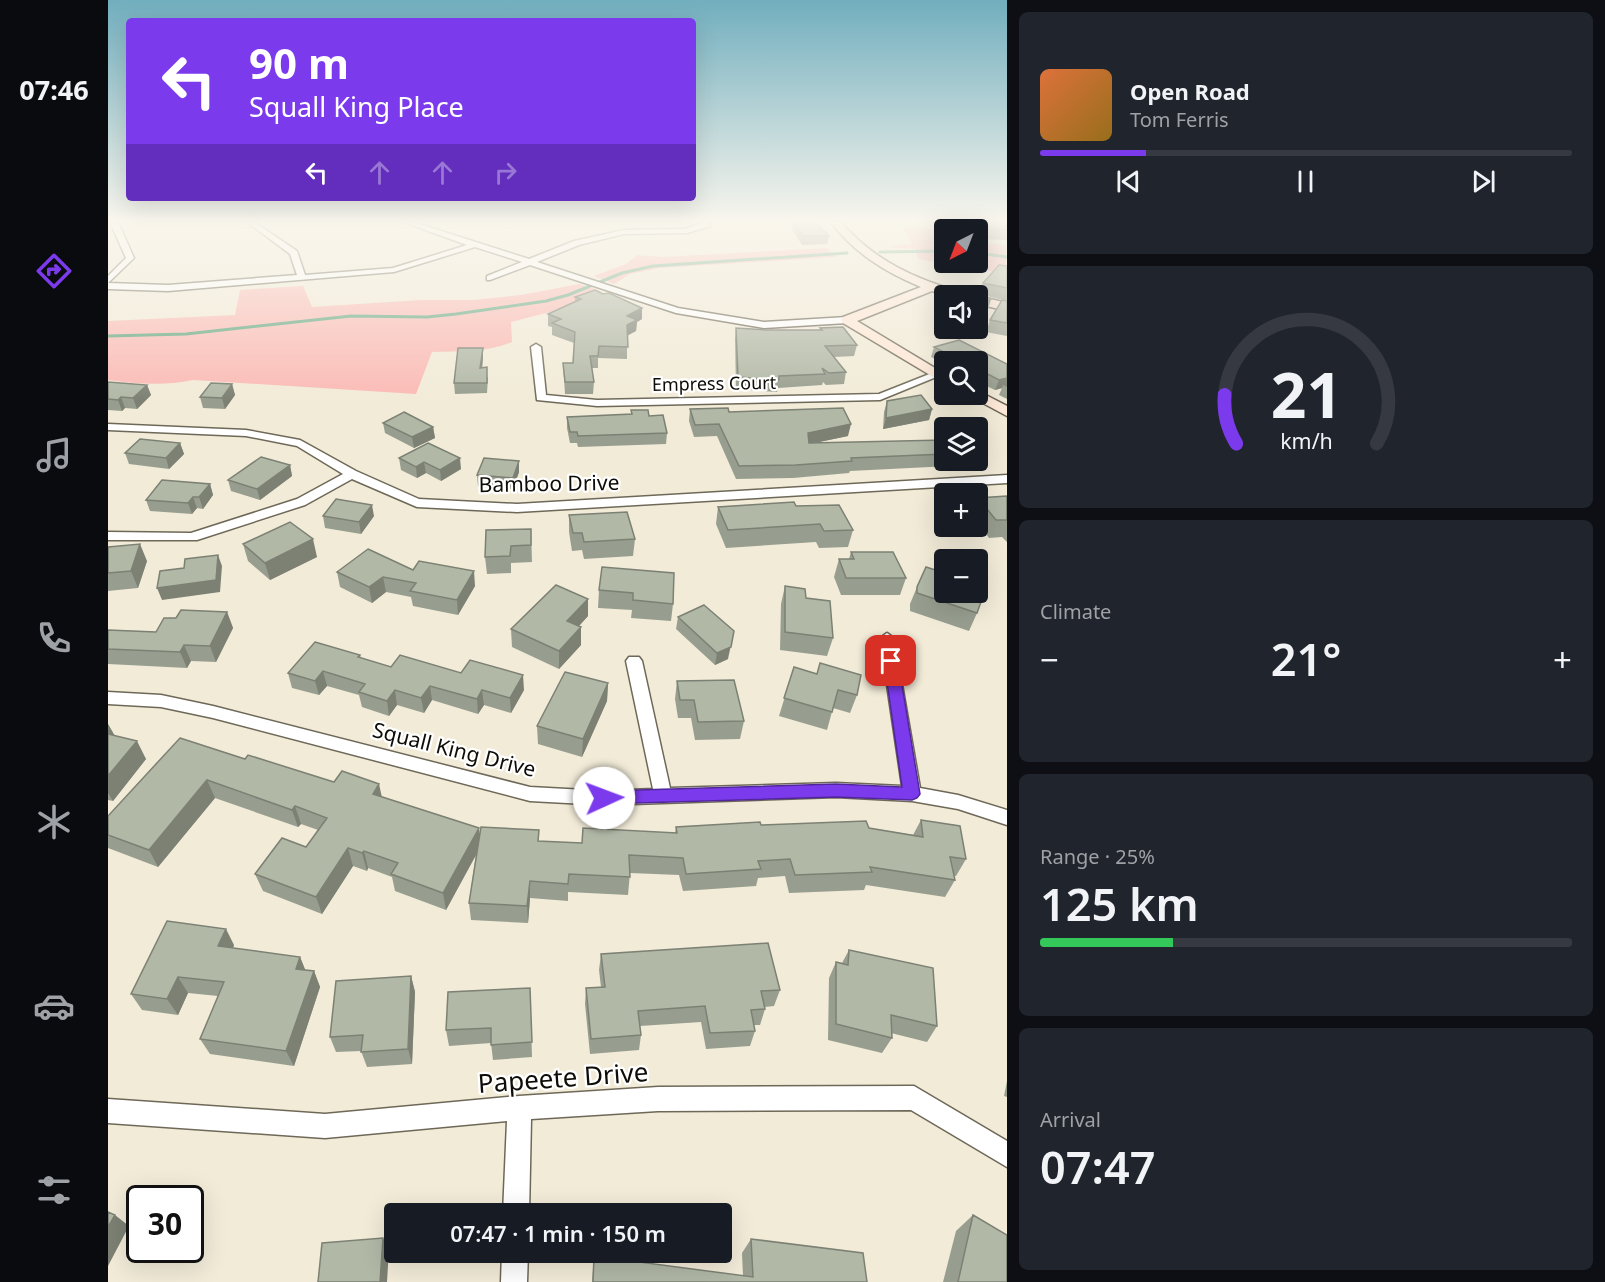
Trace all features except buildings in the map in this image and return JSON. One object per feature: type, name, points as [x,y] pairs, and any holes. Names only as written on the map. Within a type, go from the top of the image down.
[{"type":"street","points":[[108,286],[168,288],[260,282]]},
{"type":"street","points":[[591,282],[676,310],[764,325],[847,320],[932,287]]},
{"type":"street","points":[[921,282],[932,287]]},
{"type":"street","points":[[988,302],[1006,307]]},
{"type":"street","points":[[847,320],[934,374]]},
{"type":"street","name":"Empress Court","points":[[536,347],[541,398],[597,403],[880,397],[934,380]]},
{"type":"street","points":[[988,402],[1006,412]]},
{"type":"street","name":"Bamboo Drive","points":[[108,428],[246,433],[300,443],[352,474],[417,502],[517,508],[1006,479]]},
{"type":"street","points":[[108,536],[192,537],[301,502],[352,474]]},
{"type":"street","points":[[888,639],[912,794]]},
{"type":"street","points":[[634,661],[663,796]]},
{"type":"street","name":"Squall King Drive","points":[[108,698],[161,701],[213,712],[530,794],[604,798],[836,790],[912,794],[958,802],[1006,818]]},
{"type":"street","name":"Papeete Drive","points":[[108,1111],[325,1126],[519,1108],[658,1099],[914,1098],[1006,1155]]},
{"type":"street","points":[[516,1203],[519,1108]]},
{"type":"street","points":[[514,1282],[515,1263]]},
{"type":"shaded area","points":[[579,284],[595,289],[593,294],[550,312],[511,322],[512,342],[483,350],[432,352],[416,394],[193,380],[150,384],[108,380],[108,321],[235,315],[240,290],[303,286],[312,307],[421,300],[473,300],[521,295]]},
{"type":"waterway","points":[[108,336],[186,334],[351,316],[427,317],[456,314],[546,301],[600,282]]},
{"type":"route","points":[[604,798],[836,790],[912,794],[891,661]]}]
